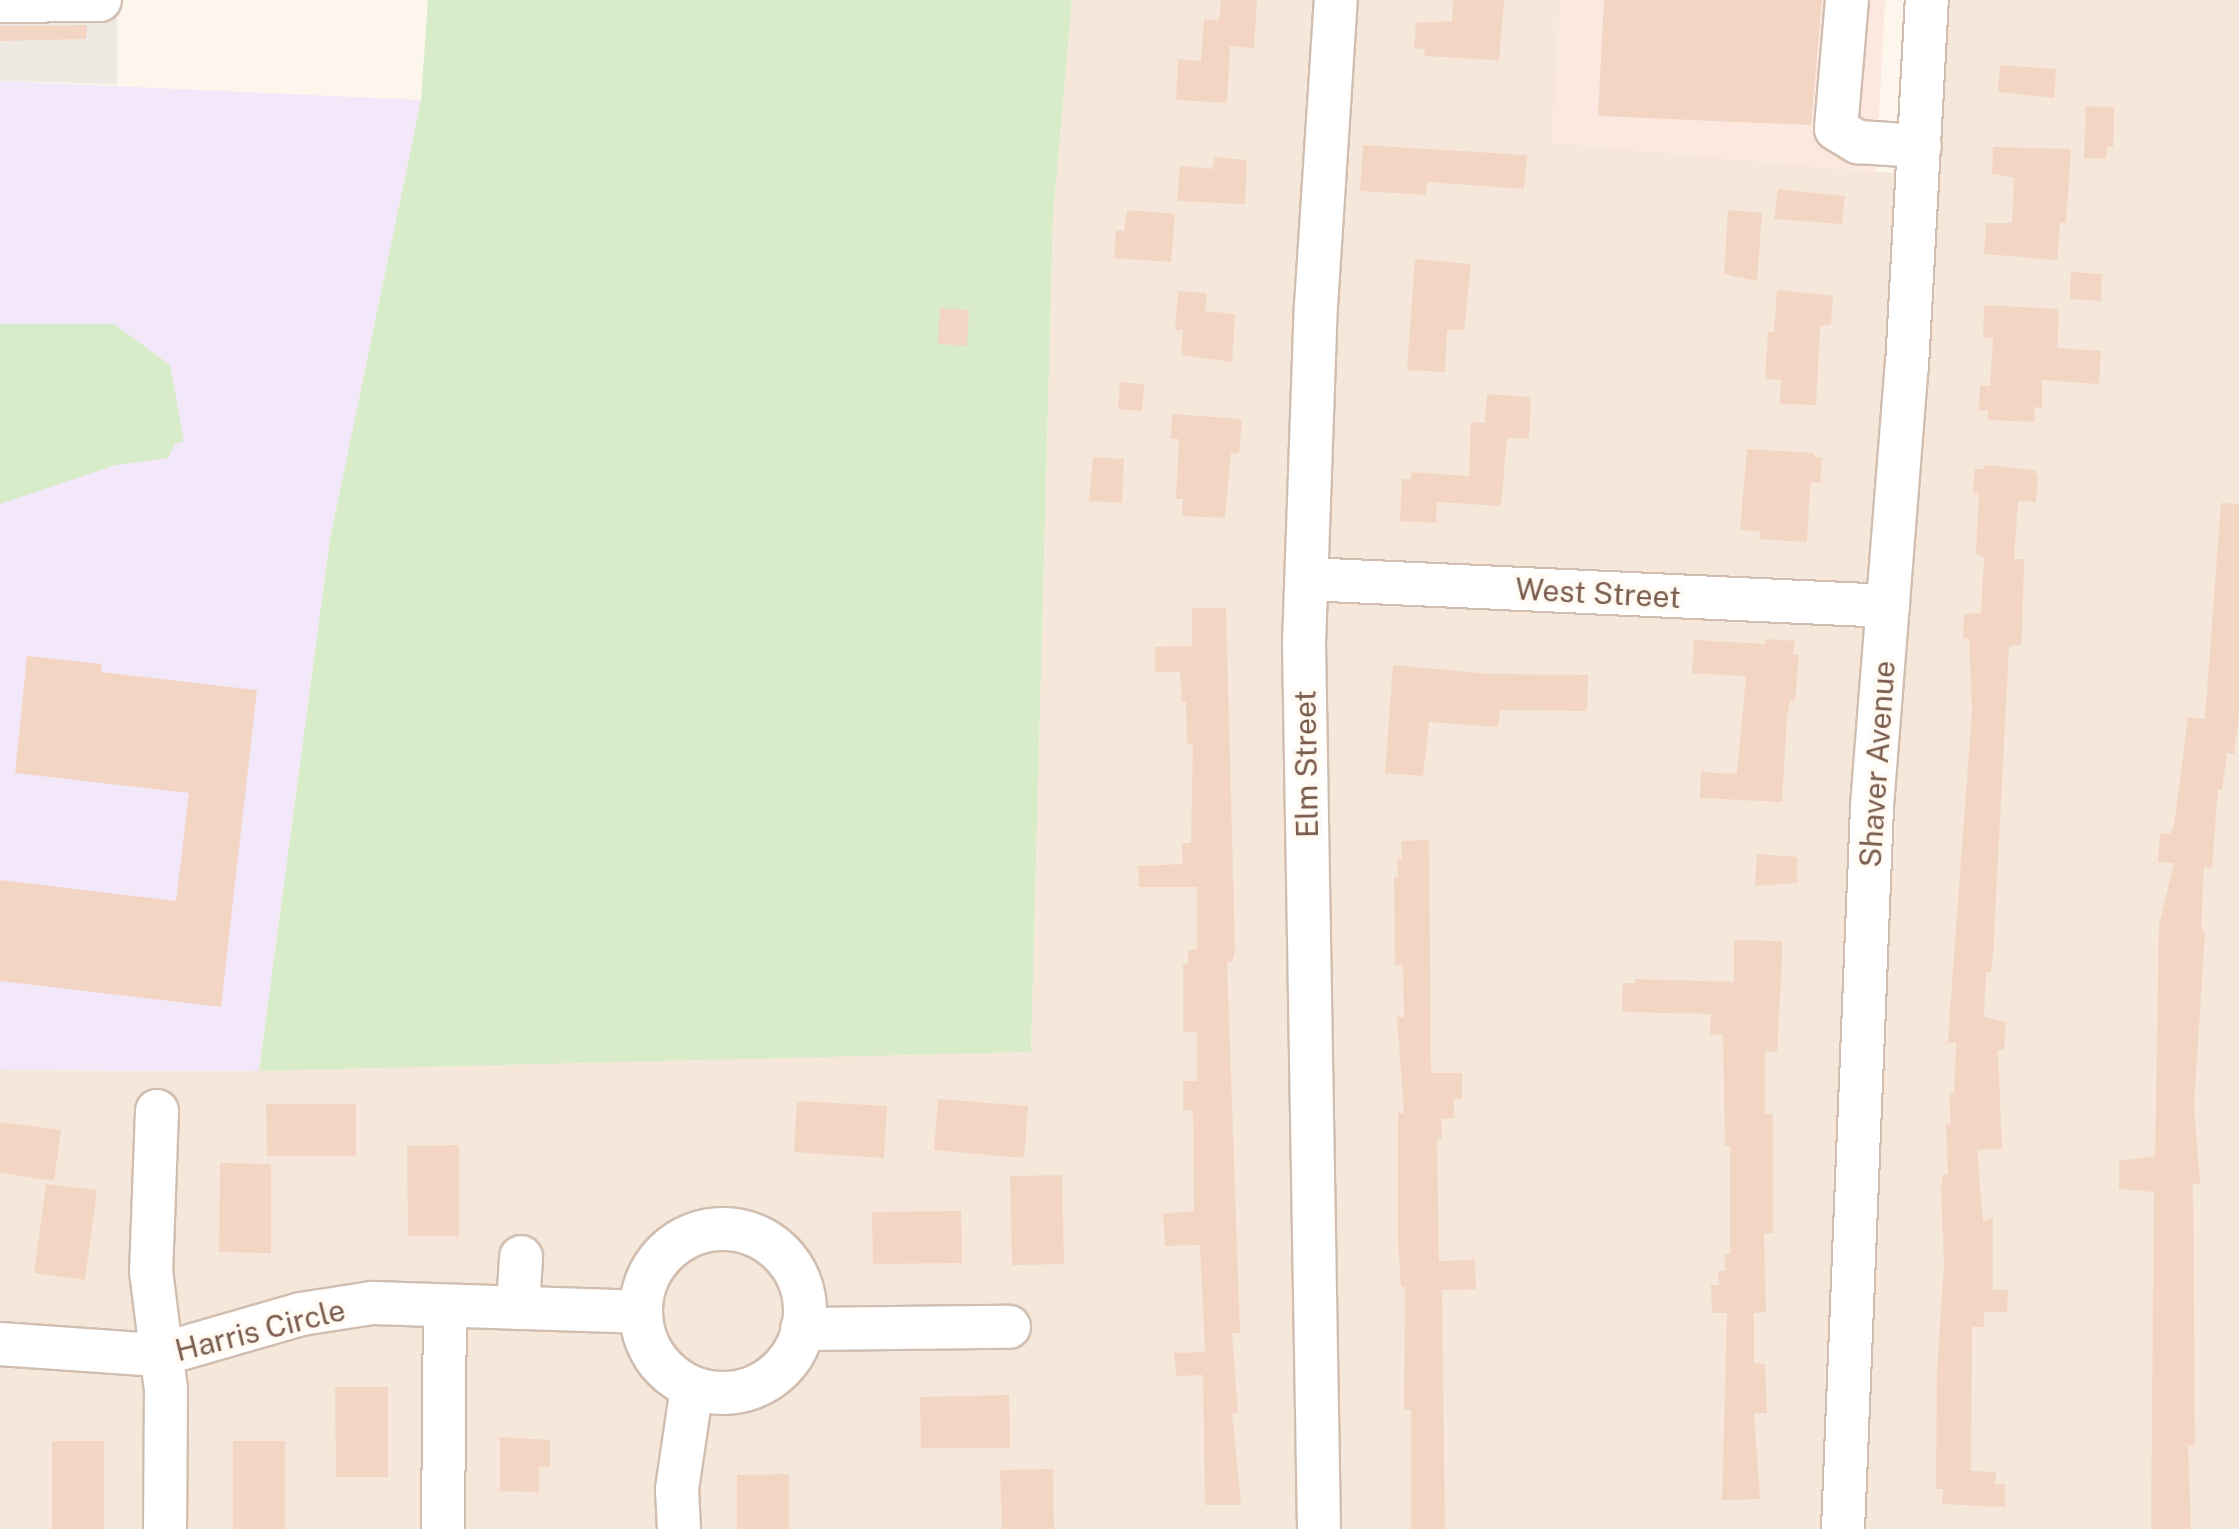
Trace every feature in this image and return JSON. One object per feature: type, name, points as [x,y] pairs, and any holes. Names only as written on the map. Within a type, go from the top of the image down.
[{"type":"street","points":[[0,1],[100,0]]},
{"type":"street","name":"Elm Street","points":[[1319,1529],[1306,852],[1307,579],[1316,306],[1336,0]]},
{"type":"street","points":[[1846,0],[1836,129],[1858,142],[1920,146]]},
{"type":"street","name":"Shaver Avenue","points":[[1843,1529],[1871,825],[1927,0]]},
{"type":"street","name":"West Street","points":[[1307,579],[1888,606]]},
{"type":"street","points":[[157,1110],[151,1271],[166,1389],[165,1529]]},
{"type":"street","points":[[722,1228],[753,1234],[780,1252],[799,1278],[806,1310],[802,1329],[782,1369],[755,1388],[724,1394],[692,1388],[665,1371],[647,1344],[640,1312],[646,1280],[663,1254],[690,1235],[722,1228]]},
{"type":"street","points":[[518,1308],[520,1257]]},
{"type":"street","name":"Harris Circle","points":[[0,1344],[159,1355],[301,1314],[372,1304],[640,1312]]},
{"type":"street","points":[[443,1529],[444,1306]]},
{"type":"street","points":[[802,1329],[1010,1327]]},
{"type":"street","points":[[680,1529],[678,1489],[692,1388]]},
{"type":"shaded area","points":[[0,0],[117,0],[117,84],[0,81]]},
{"type":"shaded area","points":[[1072,0],[1561,0],[1552,142],[1935,177],[1947,0],[2239,0],[2239,1529],[0,1529],[0,1070],[259,1071],[1031,1051],[1053,216]]},
{"type":"shaded area","points":[[1561,0],[1885,0],[1876,172],[1552,142]]},
{"type":"shaded area","points":[[0,81],[421,100],[330,539],[259,1071],[0,1070]]},
{"type":"green space","points":[[428,0],[1072,0],[1053,216],[1031,1052],[259,1071],[330,539],[421,100]]},
{"type":"green space","points":[[0,324],[114,324],[170,365],[184,441],[175,444],[168,458],[116,465],[0,504]]},
{"type":"building","points":[[1221,0],[1257,0],[1254,48],[1230,46],[1227,103],[1176,100],[1178,59],[1201,61],[1204,19],[1219,20]]},
{"type":"building","points":[[1453,0],[1504,0],[1499,60],[1424,56],[1425,49],[1414,48],[1416,23],[1452,21]]},
{"type":"building","points":[[1604,0],[1822,0],[1811,125],[1598,116]]},
{"type":"building","points":[[87,25],[86,39],[0,41],[0,26]]},
{"type":"building","points":[[2000,65],[2056,69],[2054,98],[1998,92]]},
{"type":"building","points":[[2086,106],[2114,107],[2113,147],[2107,147],[2106,159],[2084,158]]},
{"type":"building","points":[[1363,145],[1527,155],[1524,189],[1427,182],[1426,195],[1360,191]]},
{"type":"building","points":[[1993,147],[2071,149],[2066,223],[2060,223],[2057,260],[1984,254],[1986,223],[2012,223],[2014,178],[1992,174]]},
{"type":"building","points":[[1215,157],[1247,160],[1245,204],[1177,201],[1180,166],[1212,169]]},
{"type":"building","points":[[1778,189],[1845,196],[1842,224],[1774,219]]},
{"type":"building","points":[[1127,210],[1175,214],[1171,262],[1114,258],[1116,231],[1124,231]]},
{"type":"building","points":[[1728,210],[1762,213],[1757,281],[1724,274]]},
{"type":"building","points":[[1415,259],[1471,264],[1464,330],[1447,330],[1445,372],[1407,370]]},
{"type":"building","points":[[2071,272],[2102,274],[2101,301],[2070,299]]},
{"type":"building","points":[[1777,290],[1833,296],[1831,324],[1820,326],[1816,405],[1780,404],[1781,380],[1765,379],[1768,331],[1774,332]]},
{"type":"building","points":[[1178,291],[1207,293],[1205,311],[1235,314],[1232,362],[1181,355],[1183,330],[1175,330]]},
{"type":"building","points":[[1984,305],[2059,309],[2057,348],[2101,351],[2099,384],[2042,380],[2042,408],[2035,407],[2034,422],[1988,420],[1988,411],[1979,410],[1980,385],[1990,386],[1993,338],[1983,337]]},
{"type":"building","points":[[940,308],[969,310],[967,346],[938,344]]},
{"type":"building","points":[[1120,382],[1144,384],[1142,411],[1118,409]]},
{"type":"building","points":[[1487,394],[1531,397],[1529,439],[1507,438],[1501,506],[1437,502],[1436,523],[1400,521],[1402,479],[1411,479],[1411,472],[1469,476],[1471,422],[1485,423]]},
{"type":"building","points":[[1172,414],[1242,419],[1239,454],[1231,453],[1225,518],[1182,516],[1183,499],[1176,499],[1179,439],[1171,439]]},
{"type":"building","points":[[1747,449],[1814,453],[1814,457],[1822,458],[1820,483],[1811,482],[1810,487],[1807,542],[1759,539],[1760,531],[1740,530]]},
{"type":"building","points":[[1093,457],[1124,459],[1122,503],[1089,501]]},
{"type":"building","points":[[1985,465],[2035,470],[2038,477],[2036,502],[2018,501],[2014,559],[2024,559],[2022,635],[2021,645],[2009,646],[1993,956],[1991,972],[1986,972],[1984,1017],[2006,1022],[2004,1050],[1998,1050],[2002,1149],[1977,1150],[1983,1222],[1993,1217],[1993,1290],[2008,1290],[2007,1312],[1984,1312],[1984,1327],[1972,1327],[1971,1471],[1996,1472],[1995,1484],[2005,1484],[2005,1507],[1942,1504],[1943,1489],[1936,1489],[1937,1372],[1944,1264],[1941,1187],[1943,1175],[1948,1175],[1946,1124],[1951,1123],[1949,1093],[1954,1093],[1956,1043],[1948,1043],[1972,711],[1964,614],[1981,613],[1984,558],[1976,553],[1979,493],[1973,492],[1975,469],[1984,469]]},
{"type":"building","points":[[2221,503],[2239,504],[2239,714],[2234,754],[2227,753],[2222,790],[2218,789],[2212,868],[2204,867],[2201,928],[2205,932],[2194,1105],[2200,1184],[2193,1184],[2195,1445],[2188,1445],[2191,1529],[2151,1529],[2154,1192],[2119,1189],[2119,1161],[2155,1156],[2159,925],[2174,863],[2158,862],[2160,833],[2170,834],[2174,826],[2188,717],[2205,719]]},
{"type":"building","points":[[1192,608],[1226,608],[1235,950],[1232,962],[1227,962],[1240,1333],[1232,1333],[1238,1413],[1232,1414],[1241,1505],[1205,1505],[1203,1375],[1176,1376],[1174,1353],[1205,1352],[1200,1245],[1165,1246],[1163,1214],[1194,1211],[1193,1110],[1183,1110],[1183,1081],[1197,1081],[1197,1032],[1183,1032],[1183,964],[1188,964],[1188,950],[1197,949],[1197,887],[1139,887],[1138,866],[1183,864],[1182,843],[1191,843],[1193,744],[1187,744],[1186,702],[1182,702],[1180,672],[1155,672],[1155,647],[1192,646]]},
{"type":"building","points":[[1765,639],[1795,641],[1793,654],[1799,655],[1795,700],[1790,700],[1787,716],[1782,802],[1700,798],[1701,772],[1737,774],[1746,676],[1692,673],[1694,640],[1765,644]]},
{"type":"building","points":[[27,656],[102,664],[101,672],[257,690],[221,1007],[0,981],[0,880],[176,901],[189,793],[15,773]]},
{"type":"building","points":[[1393,665],[1489,674],[1588,675],[1587,711],[1500,710],[1498,727],[1429,722],[1423,776],[1385,773]]},
{"type":"building","points":[[1429,840],[1431,1073],[1462,1073],[1462,1099],[1454,1099],[1454,1118],[1441,1119],[1442,1139],[1437,1139],[1439,1261],[1475,1260],[1476,1289],[1442,1290],[1445,1529],[1411,1529],[1411,1410],[1404,1410],[1405,1287],[1401,1287],[1398,1241],[1398,1113],[1404,1113],[1397,1017],[1404,1017],[1403,965],[1395,965],[1394,877],[1398,877],[1397,860],[1402,860],[1401,841]]},
{"type":"building","points":[[1757,854],[1797,857],[1797,883],[1755,886]]},
{"type":"building","points":[[1734,940],[1782,941],[1782,961],[1777,1052],[1765,1051],[1765,1114],[1773,1114],[1773,1233],[1764,1233],[1766,1312],[1754,1313],[1754,1363],[1765,1364],[1767,1413],[1754,1413],[1760,1499],[1722,1500],[1727,1313],[1712,1313],[1711,1285],[1719,1285],[1718,1271],[1725,1271],[1725,1254],[1730,1254],[1730,1146],[1725,1146],[1723,1035],[1710,1034],[1711,1014],[1622,1012],[1623,983],[1635,983],[1635,979],[1734,982]]},
{"type":"building","points":[[938,1099],[1028,1106],[1024,1158],[934,1150]]},
{"type":"building","points":[[797,1101],[887,1106],[884,1158],[794,1152]]},
{"type":"building","points":[[266,1104],[356,1104],[356,1156],[267,1156]]},
{"type":"building","points":[[0,1122],[61,1130],[54,1181],[0,1173]]},
{"type":"building","points":[[459,1145],[459,1236],[408,1236],[407,1146]]},
{"type":"building","points":[[220,1163],[271,1164],[271,1253],[219,1252]]},
{"type":"building","points":[[1062,1175],[1064,1264],[1012,1265],[1010,1176]]},
{"type":"building","points":[[46,1184],[97,1190],[85,1280],[34,1273]]},
{"type":"building","points":[[961,1211],[962,1263],[873,1264],[872,1212]]},
{"type":"building","points":[[335,1387],[388,1387],[388,1477],[336,1477]]},
{"type":"building","points":[[1009,1395],[1010,1448],[921,1448],[920,1397]]},
{"type":"building","points":[[500,1437],[550,1440],[550,1467],[539,1467],[539,1492],[500,1491]]},
{"type":"building","points":[[52,1441],[104,1441],[104,1529],[52,1529]]},
{"type":"building","points":[[233,1441],[285,1441],[285,1529],[233,1529]]},
{"type":"building","points":[[1053,1469],[1054,1529],[1002,1529],[1000,1470]]},
{"type":"building","points":[[789,1474],[789,1529],[737,1529],[737,1475]]}]
